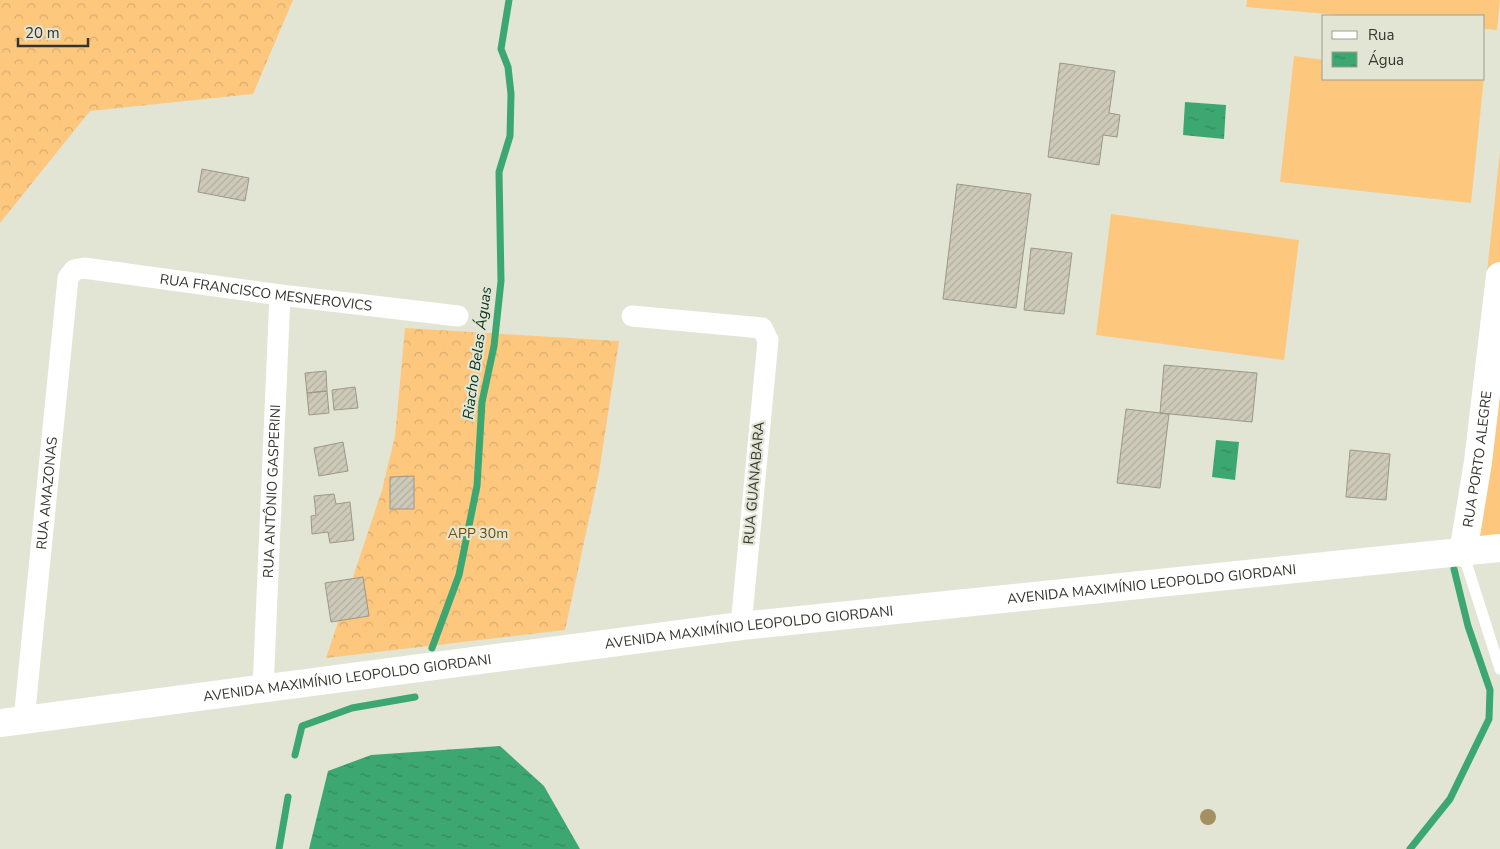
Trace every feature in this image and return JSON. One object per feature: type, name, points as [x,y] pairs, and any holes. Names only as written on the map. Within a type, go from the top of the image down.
[{"type":"street","name":"RUA FRANCISCO MESNEROVICS","points":[[74,270],[84,268],[280,295],[458,316]]},
{"type":"street","name":"RUA AMAZONAS","points":[[12,722],[68,278],[74,270]]},
{"type":"street","name":"RUA PORTO ALEGRE","points":[[1463,553],[1478,462],[1500,276]]},
{"type":"street","name":"RUA ANTÔNIO GASPERINI","points":[[263,689],[280,295]]},
{"type":"street","name":"RUA GUANABARA","points":[[632,316],[762,328],[768,340],[741,626]]},
{"type":"street","name":"AVENIDA MAXIMÍNIO LEOPOLDO GIORDANI","points":[[12,722],[741,626],[1500,548]]},
{"type":"lane","points":[[1463,553],[1500,669]]},
{"type":"green space","points":[[0,0],[293,0],[253,94],[90,111],[0,223]]},
{"type":"green space","points":[[1247,0],[1500,0],[1497,30],[1485,29],[1485,15],[1338,15],[1246,7]]},
{"type":"green space","points":[[1294,56],[1322,60],[1322,80],[1484,80],[1471,203],[1280,182]]},
{"type":"green space","points":[[1500,152],[1500,561],[1455,568]]},
{"type":"green space","points":[[1111,214],[1299,240],[1284,360],[1096,335]]},
{"type":"green space","name":"APP 30m","points":[[405,328],[619,341],[599,473],[565,630],[326,658],[382,490],[395,436]]},
{"type":"water","points":[[1185,102],[1226,105],[1224,139],[1183,135]]},
{"type":"water","points":[[1216,440],[1239,442],[1235,480],[1212,477]]},
{"type":"water","points":[[500,746],[544,786],[580,849],[309,849],[328,771],[371,755]]},
{"type":"building","points":[[1060,63],[1115,71],[1109,113],[1120,115],[1117,137],[1103,135],[1099,165],[1048,157]]},
{"type":"building","points":[[202,169],[249,178],[245,201],[198,192]]},
{"type":"building","points":[[957,184],[1031,194],[1016,308],[943,299]]},
{"type":"building","points":[[1031,248],[1072,253],[1064,314],[1024,310]]},
{"type":"building","points":[[1164,365],[1257,373],[1252,422],[1160,413]]},
{"type":"building","points":[[326,371],[327,391],[307,393],[305,373]]},
{"type":"building","points":[[355,387],[358,408],[334,410],[332,390]]},
{"type":"building","points":[[327,391],[329,413],[309,415],[307,393]]},
{"type":"building","points":[[1126,409],[1169,414],[1160,488],[1117,483]]},
{"type":"building","points":[[343,442],[348,471],[319,476],[314,448]]},
{"type":"building","points":[[1350,450],[1390,454],[1386,500],[1346,497]]},
{"type":"building","points":[[414,476],[414,509],[390,509],[390,477]]},
{"type":"building","points":[[334,494],[336,504],[350,502],[354,540],[330,543],[328,532],[312,534],[311,516],[316,515],[314,496]]},
{"type":"building","points":[[363,577],[369,616],[331,622],[325,583]]},
{"type":"waterway","name":"Riacho Belas Águas","points":[[432,648],[459,575],[477,486],[482,402],[494,346],[501,281],[499,172],[510,136],[511,94],[508,67],[501,49],[509,0]]},
{"type":"waterway","points":[[1410,849],[1450,799],[1489,719],[1490,690],[1468,626],[1454,569]]},
{"type":"waterway","name":"Riacho Belas Águas","points":[[295,755],[302,726],[352,708],[415,697]]},
{"type":"waterway","name":"Riacho Belas Águas","points":[[279,849],[288,797]]}]
